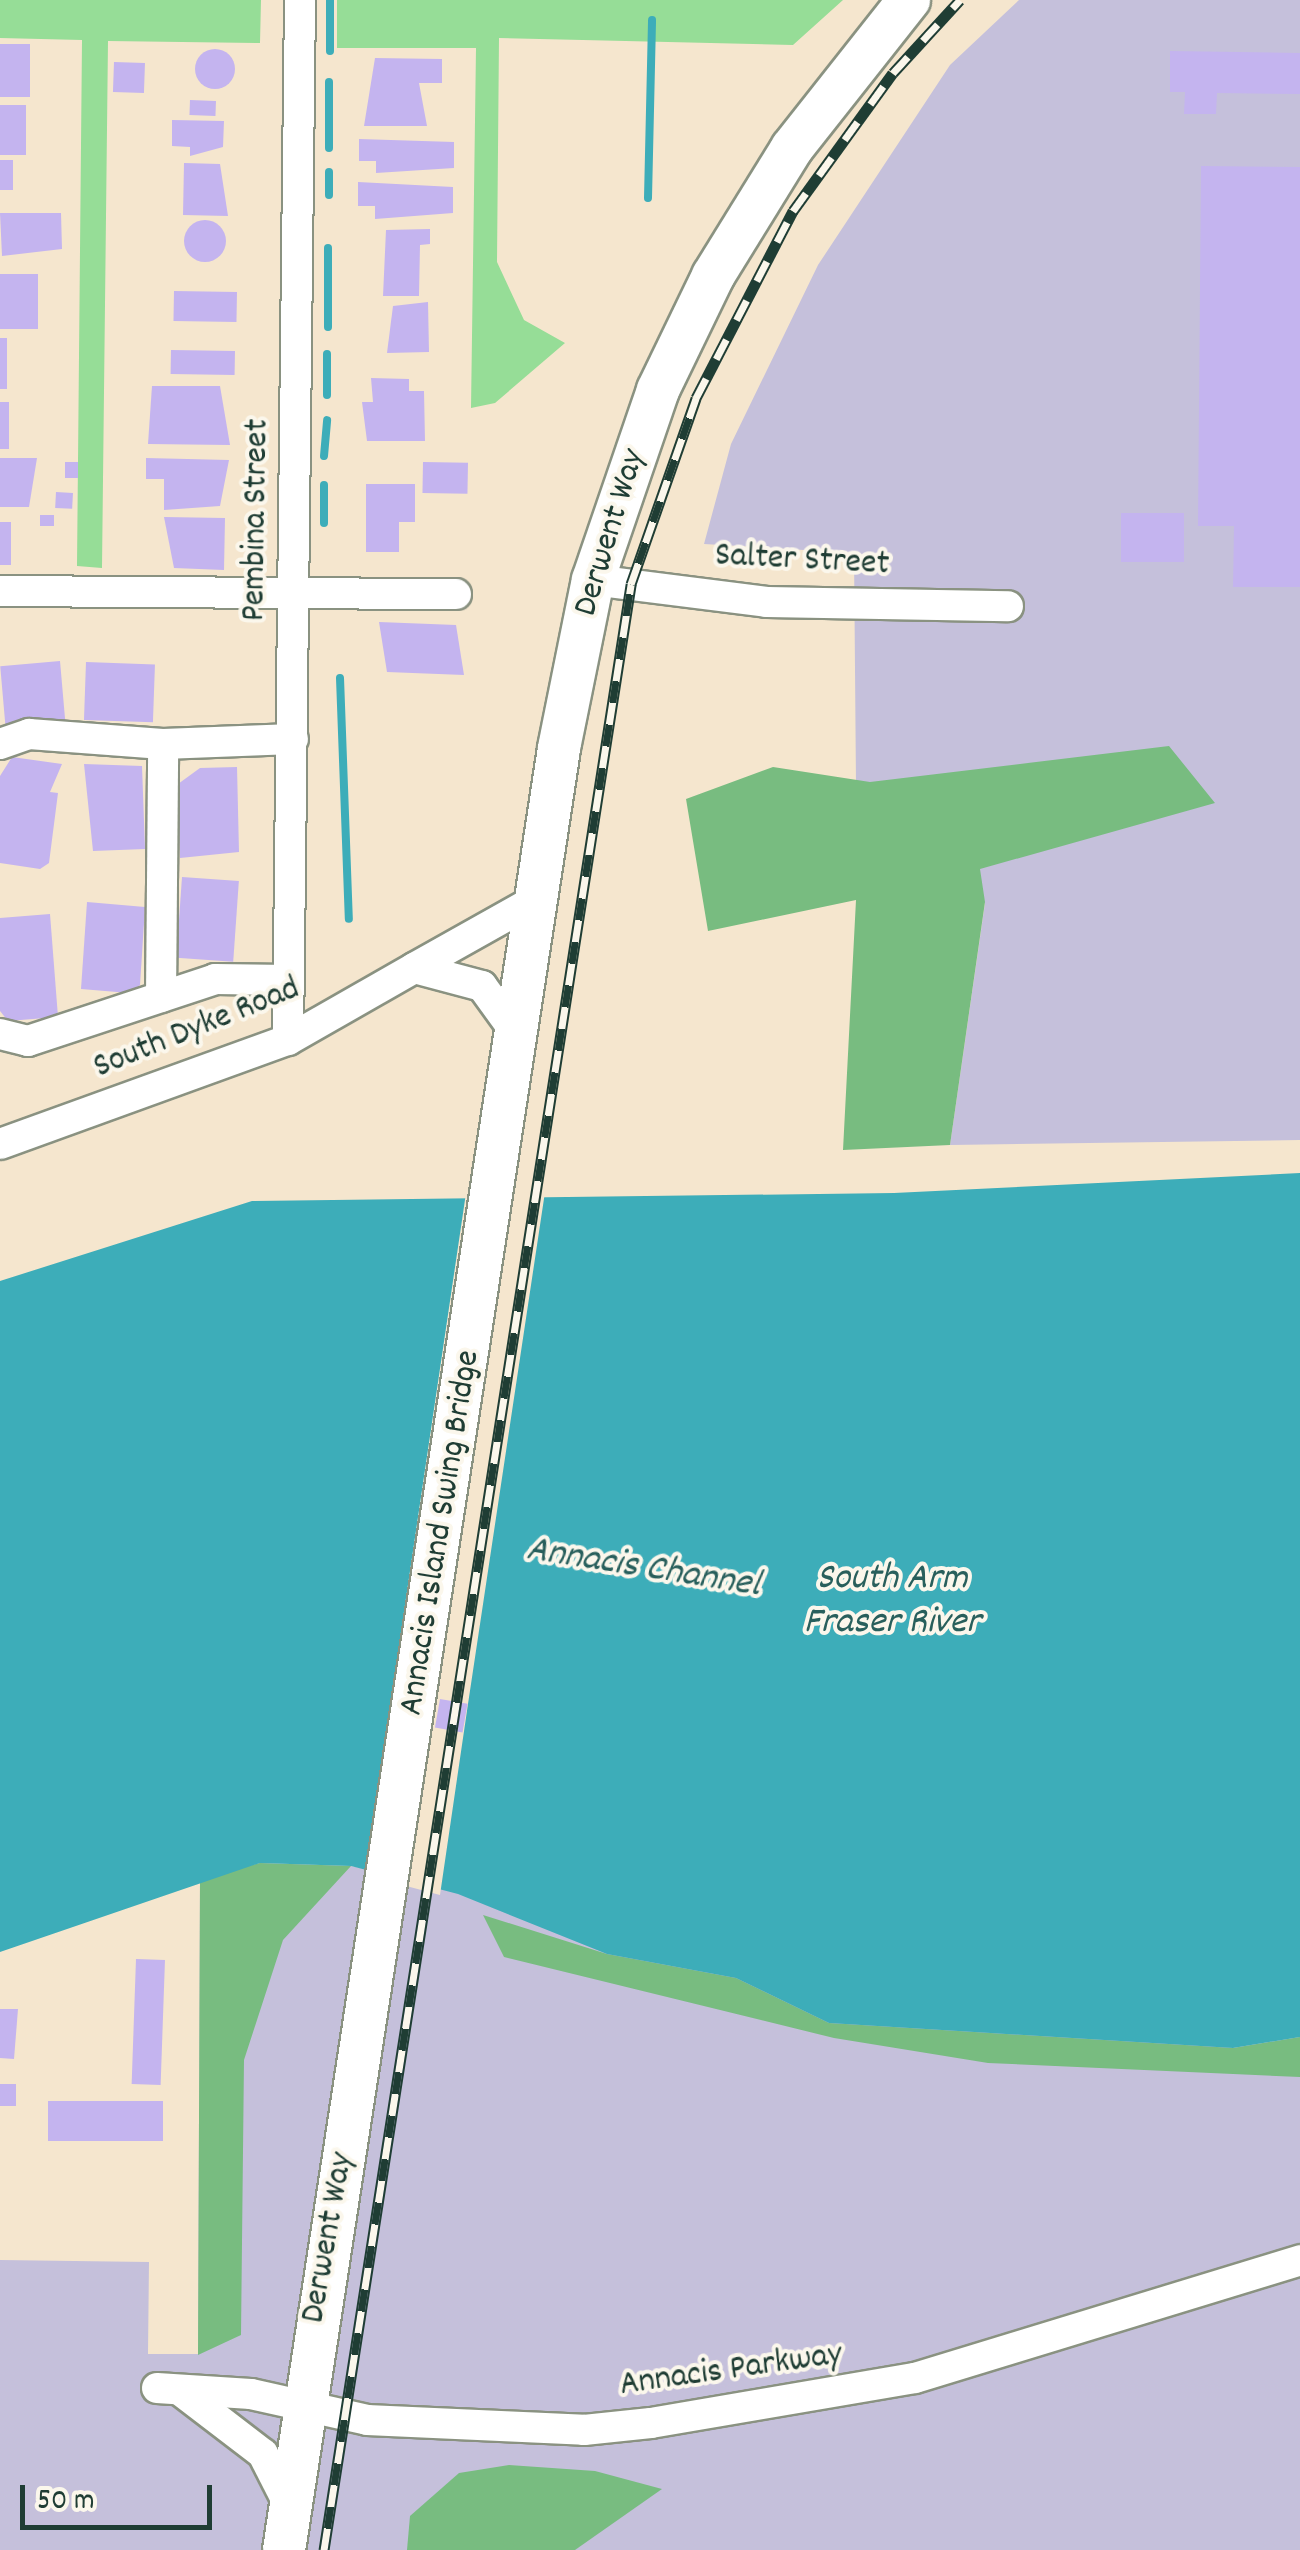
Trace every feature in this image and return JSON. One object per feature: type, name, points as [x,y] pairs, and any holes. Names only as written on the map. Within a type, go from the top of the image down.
[{"type":"main road","name":"Derwent Way","points":[[500,1140],[537,898],[593,580],[658,390],[713,276],[792,148],[909,0]]},
{"type":"main road","name":"Annacis Island Swing Bridge","points":[[382,1928],[500,1140]]},
{"type":"main road","name":"Derwent Way","points":[[284,2550],[301,2404],[382,1928]]},
{"type":"street","name":"Pembina Street","points":[[288,1040],[300,0]]},
{"type":"street","name":"Salter Street","points":[[593,580],[768,602],[1008,606]]},
{"type":"street","points":[[0,591],[456,594]]},
{"type":"street","points":[[0,744],[29,734],[163,744],[293,738]]},
{"type":"street","points":[[161,997],[163,744]]},
{"type":"street","name":"South Dyke Road","points":[[0,1144],[288,1040],[537,898]]},
{"type":"street","points":[[414,968],[482,986],[516,1034]]},
{"type":"street","points":[[0,1034],[28,1041],[216,979],[289,980]]},
{"type":"street","name":"Annacis Parkway","points":[[289,2505],[263,2454],[168,2389],[301,2404],[391,2422],[584,2430],[650,2423],[915,2378],[1300,2260]]},
{"type":"shaded area","points":[[1019,0],[1300,0],[1300,1140],[950,1145],[985,903],[857,900],[854,553],[704,544],[731,444],[818,265],[950,65]]},
{"type":"shaded area","points":[[260,1863],[351,1866],[1233,2048],[1300,2037],[1300,2550],[0,2550],[0,2260],[149,2262],[148,2354],[198,2354],[200,1878]]},
{"type":"green space","points":[[0,0],[261,0],[260,43],[108,41],[102,568],[77,566],[82,40],[0,38]]},
{"type":"green space","points":[[337,0],[843,0],[793,45],[499,38],[497,262],[524,320],[565,343],[495,403],[471,408],[476,48],[337,48]]},
{"type":"green space","points":[[1169,746],[1215,803],[980,869],[985,902],[950,1145],[843,1150],[856,900],[708,931],[686,799],[773,767],[870,782]]},
{"type":"green space","points":[[260,1863],[351,1866],[283,1940],[244,2060],[241,2335],[198,2355],[200,1878]]},
{"type":"green space","points":[[483,1915],[607,1954],[736,1978],[829,2023],[1233,2048],[1300,2037],[1300,2077],[988,2063],[834,2038],[504,1957]]},
{"type":"green space","points":[[509,2465],[595,2471],[662,2489],[575,2550],[407,2550],[410,2516],[459,2473]]},
{"type":"water","name":"South Arm Fraser River","points":[[1300,1173],[1300,2037],[1233,2048],[829,2023],[736,1978],[607,1954],[458,1894],[351,1866],[260,1863],[0,1952],[0,1281],[252,1201],[894,1193]]},
{"type":"pier","points":[[545,1192],[440,1895],[365,1875],[466,1193]]},
{"type":"building","points":[[0,44],[30,44],[30,97],[0,97]]},
{"type":"building","points":[[215,49],[229,55],[235,69],[229,83],[215,89],[201,83],[195,69],[201,55]]},
{"type":"building","points":[[1170,51],[1300,53],[1300,94],[1217,93],[1216,114],[1184,114],[1185,92],[1170,92]]},
{"type":"building","points":[[375,58],[442,59],[442,83],[419,83],[427,126],[364,126]]},
{"type":"building","points":[[114,62],[145,63],[144,93],[113,92]]},
{"type":"building","points":[[190,100],[216,101],[215,116],[189,115]]},
{"type":"building","points":[[0,105],[26,105],[26,155],[0,155]]},
{"type":"building","points":[[172,120],[224,121],[223,147],[190,156],[190,147],[172,146]]},
{"type":"building","points":[[359,139],[454,142],[454,168],[376,173],[376,161],[359,161]]},
{"type":"building","points":[[0,160],[13,160],[13,190],[0,190]]},
{"type":"building","points":[[184,163],[220,164],[228,216],[183,215]]},
{"type":"building","points":[[1201,166],[1300,167],[1300,587],[1233,587],[1234,526],[1198,526]]},
{"type":"building","points":[[358,182],[453,187],[453,213],[375,219],[375,206],[358,206]]},
{"type":"building","points":[[0,213],[61,213],[62,249],[2,256]]},
{"type":"building","points":[[205,220],[220,226],[226,241],[220,256],[205,262],[190,256],[184,241],[190,226]]},
{"type":"building","points":[[430,229],[430,244],[420,245],[419,296],[383,296],[386,230]]},
{"type":"building","points":[[0,274],[38,274],[38,329],[0,329]]},
{"type":"building","points":[[174,291],[237,292],[236,322],[173,321]]},
{"type":"building","points":[[428,302],[429,352],[387,353],[393,306]]},
{"type":"building","points":[[0,338],[7,338],[7,389],[0,389]]},
{"type":"building","points":[[171,350],[235,351],[235,375],[171,374]]},
{"type":"building","points":[[371,378],[409,379],[409,391],[424,391],[425,441],[367,441],[362,402],[373,402]]},
{"type":"building","points":[[152,386],[220,386],[230,445],[148,444]]},
{"type":"building","points":[[0,402],[9,402],[9,449],[0,449]]},
{"type":"building","points":[[0,458],[37,458],[29,507],[0,507]]},
{"type":"building","points":[[146,458],[229,460],[220,506],[164,510],[164,479],[146,479]]},
{"type":"building","points":[[65,462],[78,462],[78,478],[65,478]]},
{"type":"building","points":[[423,462],[468,463],[467,494],[422,493]]},
{"type":"building","points":[[366,484],[415,484],[415,522],[399,522],[399,552],[366,552]]},
{"type":"building","points":[[56,492],[73,493],[72,509],[55,508]]},
{"type":"building","points":[[1121,513],[1184,513],[1184,562],[1121,562]]},
{"type":"building","points":[[40,515],[54,515],[54,526],[40,526]]},
{"type":"building","points":[[164,517],[225,518],[224,570],[174,568]]},
{"type":"building","points":[[0,522],[11,522],[11,565],[0,565]]},
{"type":"building","points":[[379,622],[456,625],[464,675],[387,672]]},
{"type":"building","points":[[60,661],[65,721],[5,726],[0,666]]},
{"type":"building","points":[[86,662],[155,664],[153,722],[84,720]]},
{"type":"building","points":[[12,757],[62,764],[50,792],[58,793],[49,863],[40,869],[0,863],[0,776]]},
{"type":"building","points":[[84,764],[142,766],[145,849],[93,851]]},
{"type":"building","points":[[237,767],[239,852],[180,858],[178,784],[200,768]]},
{"type":"building","points":[[182,877],[239,881],[233,962],[176,958]]},
{"type":"building","points":[[87,902],[145,907],[140,985],[129,993],[81,989]]},
{"type":"building","points":[[50,914],[58,1017],[8,1021],[0,1011],[0,918]]},
{"type":"building","points":[[440,1699],[468,1704],[463,1732],[435,1728]]},
{"type":"building","points":[[136,1959],[165,1960],[161,2085],[132,2084]]},
{"type":"building","points":[[0,2009],[18,2009],[14,2059],[0,2058]]},
{"type":"building","points":[[0,2084],[16,2084],[16,2106],[0,2106]]},
{"type":"building","points":[[48,2101],[163,2101],[163,2141],[48,2141]]},
{"type":"waterway","points":[[330,0],[330,51]]},
{"type":"waterway","points":[[648,198],[652,20]]},
{"type":"waterway","points":[[329,82],[329,148]]},
{"type":"waterway","points":[[329,172],[329,195]]},
{"type":"waterway","points":[[328,248],[328,327]]},
{"type":"waterway","points":[[327,354],[327,395]]},
{"type":"waterway","points":[[324,456],[327,420]]},
{"type":"waterway","points":[[324,485],[324,523]]},
{"type":"waterway","points":[[340,678],[349,919]]},
{"type":"railway","points":[[324,2550],[631,584],[696,398],[793,211],[893,73],[960,0]]},
{"type":"water label","name":"Annacis Channel","points":[[643,1569]]}]
